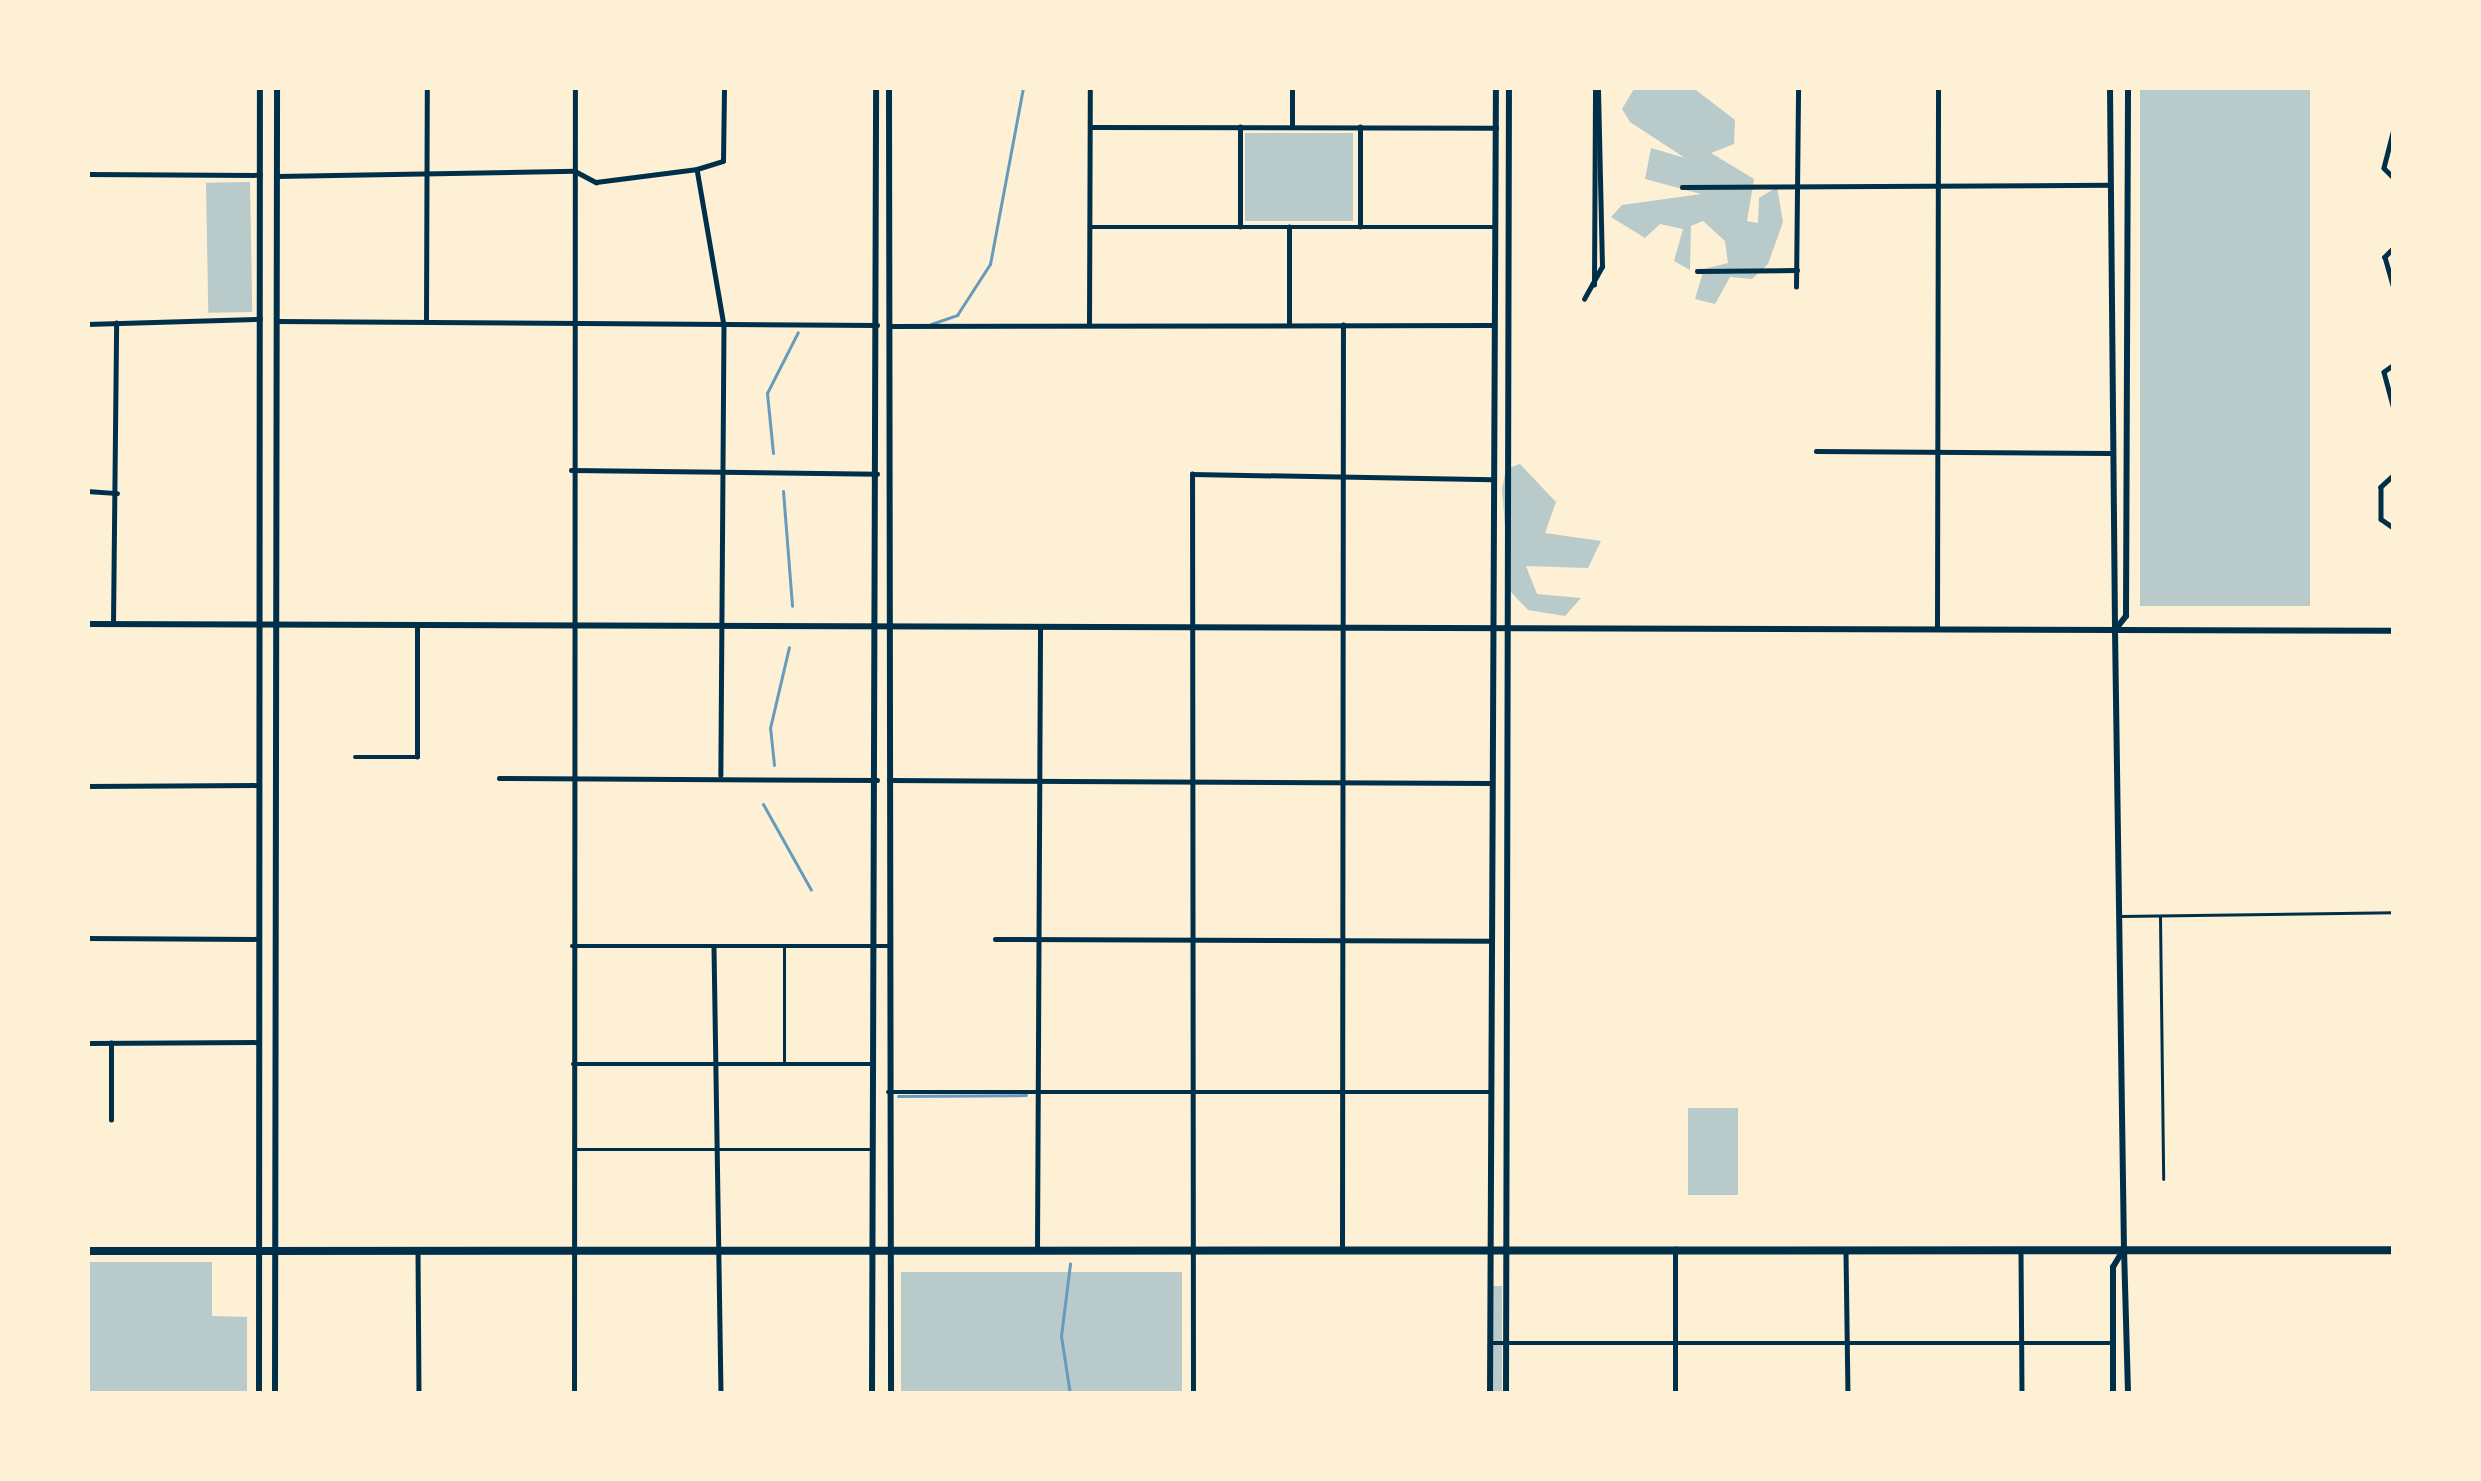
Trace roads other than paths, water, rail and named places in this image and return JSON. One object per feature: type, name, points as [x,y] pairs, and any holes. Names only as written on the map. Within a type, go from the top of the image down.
[{"type":"main road","points":[[259,1394],[260,87]]},
{"type":"main road","points":[[275,1394],[277,87]]},
{"type":"main road","points":[[872,1394],[878,627],[876,87]]},
{"type":"main road","points":[[889,87],[891,1394]]},
{"type":"main road","points":[[1490,1394],[1496,87]]},
{"type":"main road","points":[[1506,1394],[1509,87]]},
{"type":"main road","points":[[2110,87],[2110,453],[2128,1394]]},
{"type":"main road","points":[[2116,630],[2126,616],[2128,87]]},
{"type":"main road","points":[[87,624],[2394,631]]},
{"type":"main road","points":[[87,1250],[2394,1250]]},
{"type":"main road","points":[[2113,1394],[2114,1267],[2124,1250]]},
{"type":"street","points":[[426,322],[427,87]]},
{"type":"street","points":[[574,1394],[570,323],[575,87]]},
{"type":"street","points":[[277,176],[575,171],[596,182],[697,169],[723,161],[724,87]]},
{"type":"street","points":[[1089,325],[1090,87]]},
{"type":"street","points":[[1292,87],[1292,127]]},
{"type":"street","points":[[1584,299],[1594,285],[1596,87]]},
{"type":"street","points":[[1796,287],[1798,87]]},
{"type":"street","points":[[1937,630],[1938,87]]},
{"type":"street","points":[[1090,127],[1496,128]]},
{"type":"street","points":[[1240,127],[1240,227]]},
{"type":"street","points":[[1360,127],[1360,227]]},
{"type":"street","points":[[2394,129],[2384,168],[2394,178]]},
{"type":"street","points":[[697,169],[724,325],[722,775]]},
{"type":"street","points":[[87,174],[260,175]]},
{"type":"street","points":[[1682,187],[2110,185]]},
{"type":"street","points":[[1090,227],[1496,226]]},
{"type":"street","points":[[1289,227],[1289,325]]},
{"type":"street","points":[[2394,248],[2385,257],[2394,289]]},
{"type":"street","points":[[1697,271],[1797,270]]},
{"type":"street","points":[[87,324],[260,319]]},
{"type":"street","points":[[276,321],[878,326]]},
{"type":"street","points":[[113,624],[116,323]]},
{"type":"street","points":[[1342,325],[1342,1250]]},
{"type":"street","points":[[889,326],[1494,325]]},
{"type":"street","points":[[2394,364],[2384,400],[2394,410]]},
{"type":"street","points":[[1816,452],[2110,453]]},
{"type":"street","points":[[571,470],[878,474]]},
{"type":"street","points":[[1193,1394],[1192,474],[1492,479]]},
{"type":"street","points":[[2394,475],[2381,487],[2381,519],[2394,527]]},
{"type":"street","points":[[87,491],[116,493]]},
{"type":"street","points":[[355,757],[417,757],[417,628]]},
{"type":"street","points":[[1036,1250],[1040,628]]},
{"type":"street","points":[[499,778],[722,775],[877,780]]},
{"type":"street","points":[[889,780],[1492,783]]},
{"type":"street","points":[[87,786],[259,784]]},
{"type":"street","points":[[2119,916],[2394,912]]},
{"type":"street","points":[[2160,915],[2163,1179]]},
{"type":"street","points":[[87,938],[259,939]]},
{"type":"street","points":[[994,939],[1491,941]]},
{"type":"street","points":[[572,946],[888,946]]},
{"type":"street","points":[[784,946],[784,1064]]},
{"type":"street","points":[[713,947],[721,1394]]},
{"type":"street","points":[[87,1043],[259,1042]]},
{"type":"street","points":[[111,1043],[111,1120]]},
{"type":"street","points":[[573,1064],[874,1064]]},
{"type":"street","points":[[888,1092],[1489,1092]]},
{"type":"street","points":[[573,1149],[874,1149]]},
{"type":"street","points":[[1675,1249],[1675,1394]]},
{"type":"street","points":[[418,1250],[419,1394]]},
{"type":"street","points":[[2021,1250],[2022,1394]]},
{"type":"street","points":[[1846,1252],[1848,1394]]},
{"type":"street","points":[[1490,1342],[2113,1343]]},
{"type":"waterway","points":[[931,324],[957,315],[990,264],[1023,87]]},
{"type":"waterway","points":[[773,453],[767,393],[798,332]]},
{"type":"waterway","points":[[783,491],[792,606]]},
{"type":"waterway","points":[[774,765],[770,728],[789,647]]},
{"type":"waterway","points":[[763,804],[811,890]]},
{"type":"waterway","points":[[898,1096],[1026,1095]]},
{"type":"waterway","points":[[1070,1264],[1061,1336],[1070,1394]]}]
